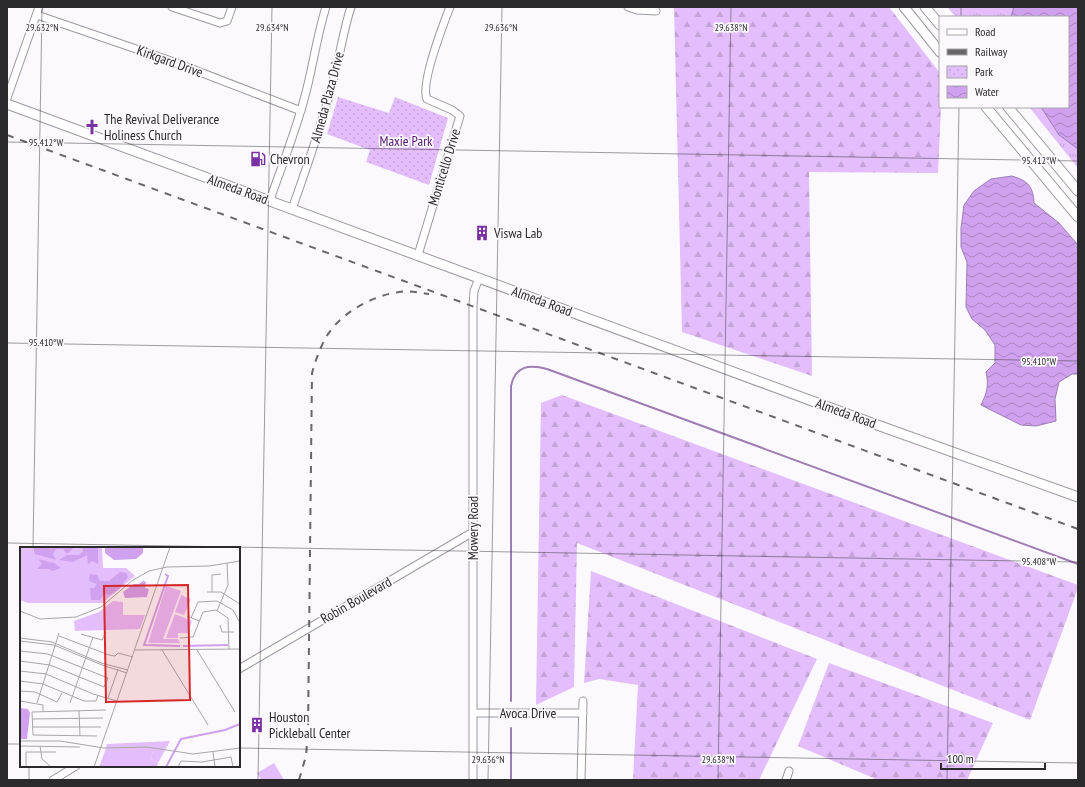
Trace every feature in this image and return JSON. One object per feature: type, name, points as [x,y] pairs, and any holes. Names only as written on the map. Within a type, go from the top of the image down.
[{"type":"main road","points":[[904,7],[938,46]]},
{"type":"main road","points":[[925,7],[939,24]]},
{"type":"main road","name":"Almeda Road","points":[[7,104],[869,422],[1078,497]]},
{"type":"main road","points":[[987,108],[1078,217]]},
{"type":"main road","points":[[1009,108],[1078,191]]},
{"type":"main road","points":[[1020,148],[1034,139]]},
{"type":"street","points":[[7,98],[39,7]]},
{"type":"street","points":[[172,7],[220,23],[227,21],[232,7]]},
{"type":"street","name":"Almeda Plaza Drive","points":[[270,200],[301,111],[326,7]]},
{"type":"street","name":"Almeda Plaza Drive","points":[[292,209],[334,80],[341,44],[352,7]]},
{"type":"street","name":"Monticello Drive","points":[[418,255],[460,116],[452,110],[427,99],[424,95],[440,32],[450,7]]},
{"type":"street","points":[[628,7],[637,10],[656,11]]},
{"type":"street","name":"Kirkgard Drive","points":[[37,15],[174,62],[301,111]]},
{"type":"street","name":"Mowery Road","points":[[473,780],[473,306],[474,291],[479,278]]},
{"type":"street","name":"Robin Boulevard","points":[[240,668],[473,532]]},
{"type":"street","points":[[581,780],[583,701]]},
{"type":"street","name":"Avoca Drive","points":[[473,714],[583,714]]},
{"type":"street","points":[[53,780],[74,767]]},
{"type":"street","points":[[786,780],[789,771]]},
{"type":"green space","points":[[674,7],[889,7],[939,72],[939,108],[941,108],[938,173],[809,172],[812,376],[682,332]]},
{"type":"green space","points":[[947,7],[1078,7],[1078,168],[1030,108],[1069,108],[1069,16],[955,16]]},
{"type":"green space","name":"Maxie Park","points":[[338,97],[389,113],[395,97],[448,118],[429,185],[366,162],[370,150],[327,134]]},
{"type":"green space","points":[[562,395],[1078,585],[1030,720],[577,543],[574,687],[536,705],[541,403]]},
{"type":"green space","points":[[591,571],[817,659],[759,780],[633,780],[638,685],[599,679],[584,683]]},
{"type":"green space","points":[[829,663],[993,723],[967,780],[878,780],[798,746]]},
{"type":"green space","points":[[274,763],[284,780],[261,780],[257,773]]},
{"type":"water","points":[[1014,7],[1078,7],[1078,149],[1059,135],[1042,108],[1069,108],[1069,16],[1011,16]]},
{"type":"water","points":[[1012,176],[1026,182],[1029,185],[1034,203],[1059,223],[1078,245],[1078,374],[1072,374],[1059,382],[1055,399],[1056,421],[1036,426],[1021,425],[981,405],[987,389],[986,372],[995,363],[995,345],[985,330],[972,319],[966,307],[967,262],[961,247],[961,228],[964,205],[974,191],[991,179]]},
{"type":"waterway","points":[[511,701],[511,386],[516,374],[524,368],[540,367],[547,369],[1078,564]]},
{"type":"waterway","points":[[511,728],[511,780]]},
{"type":"railway","points":[[7,135],[1078,529]]},
{"type":"railway","points":[[299,780],[306,756],[308,731],[312,373],[320,349],[330,332],[337,323],[356,308],[366,302],[388,294],[403,291],[429,294]]},
{"type":"place","name":"The Revival Deliverance Holiness Church","points":[[92,127]]},
{"type":"place","name":"Chevron","points":[[258,159]]},
{"type":"place","name":"Viswa Lab","points":[[482,233]]},
{"type":"place","name":"Houston Pickleball Center","points":[[257,725]]}]
